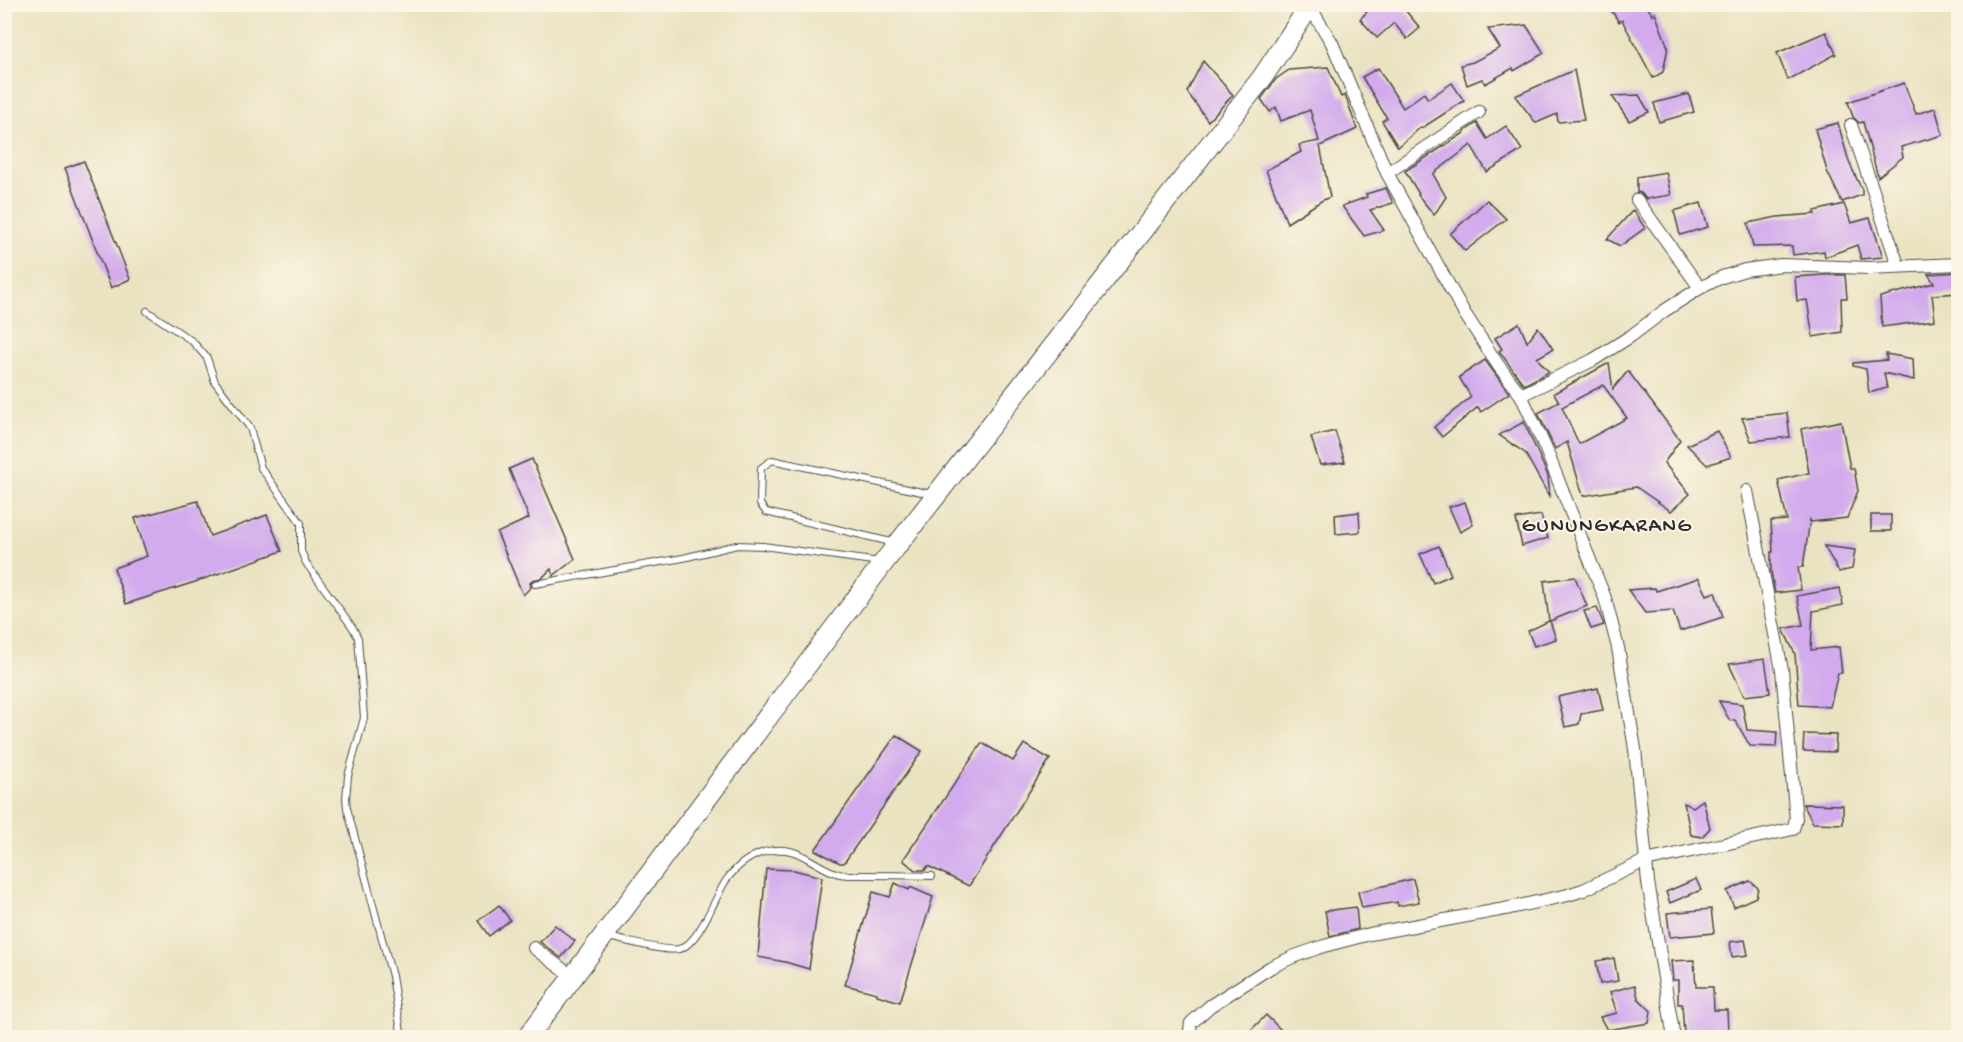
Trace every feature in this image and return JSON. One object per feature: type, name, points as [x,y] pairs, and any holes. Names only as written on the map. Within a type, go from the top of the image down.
[{"type":"main road","points":[[527,1038],[884,562],[1262,78],[1310,6]]},
{"type":"street","points":[[1310,6],[1332,43],[1387,173],[1463,311],[1521,396],[1554,468],[1605,598],[1618,648],[1635,749],[1654,927],[1674,1038]]},
{"type":"street","points":[[1387,173],[1479,112]]},
{"type":"street","points":[[1851,125],[1898,266]]},
{"type":"street","points":[[1637,200],[1700,288]]},
{"type":"street","points":[[1521,396],[1593,360],[1700,288],[1722,277],[1781,265],[1869,268],[1959,264]]},
{"type":"street","points":[[1189,1038],[1191,1023],[1210,1006],[1262,972],[1295,956],[1370,934],[1568,895],[1646,861],[1790,830],[1795,826],[1782,670],[1748,491]]},
{"type":"street","points":[[534,948],[573,977]]},
{"type":"lane","points":[[147,311],[193,342],[207,358],[215,382],[250,428],[261,468],[302,523],[301,551],[308,567],[357,634],[363,677],[364,718],[348,776],[347,808],[392,976],[402,1038]]},
{"type":"lane","points":[[898,544],[765,512],[760,504],[761,468],[772,460],[936,495]]},
{"type":"lane","points":[[535,584],[683,558],[737,545],[764,546],[884,562]]},
{"type":"lane","points":[[604,936],[666,949],[684,947],[697,933],[725,882],[733,872],[752,856],[765,852],[787,850],[804,854],[841,875],[932,876]]},
{"type":"building","points":[[1359,4],[1400,4],[1420,28],[1407,39],[1394,23],[1377,38],[1360,19],[1367,12]]},
{"type":"building","points":[[1607,4],[1645,4],[1653,15],[1655,13],[1668,47],[1663,72],[1653,78],[1622,20],[1619,22]]},
{"type":"building","points":[[1526,25],[1544,53],[1514,71],[1513,68],[1485,84],[1482,79],[1467,85],[1461,65],[1473,62],[1500,48],[1488,29]]},
{"type":"building","points":[[1826,32],[1836,54],[1788,80],[1777,53]]},
{"type":"building","points":[[1203,61],[1233,95],[1208,121],[1187,92]]},
{"type":"building","points":[[1328,67],[1341,97],[1345,95],[1357,129],[1320,146],[1330,197],[1287,223],[1266,170],[1301,152],[1299,145],[1319,141],[1310,110],[1281,121],[1276,107],[1270,112],[1261,99],[1276,79],[1289,70]]},
{"type":"building","points":[[1378,68],[1403,108],[1424,93],[1428,99],[1452,83],[1464,101],[1421,127],[1398,147],[1382,121],[1387,118],[1362,77]]},
{"type":"building","points":[[1574,70],[1584,120],[1558,122],[1557,114],[1536,123],[1515,96]]},
{"type":"building","points":[[1904,83],[1916,114],[1935,108],[1943,135],[1901,147],[1903,157],[1878,177],[1863,122],[1859,123],[1853,117],[1848,102]]},
{"type":"building","points":[[1689,94],[1694,112],[1659,122],[1654,103]]},
{"type":"building","points":[[1639,95],[1649,112],[1629,121],[1612,96]]},
{"type":"building","points":[[1477,123],[1487,139],[1506,126],[1522,150],[1487,172],[1471,145],[1433,174],[1446,197],[1434,215],[1418,195],[1405,171]]},
{"type":"building","points":[[1838,123],[1849,162],[1862,190],[1862,195],[1842,202],[1827,171],[1815,129]]},
{"type":"building","points":[[84,161],[130,279],[111,288],[65,168]]},
{"type":"building","points":[[1666,172],[1671,195],[1646,199],[1637,192],[1637,177]]},
{"type":"building","points":[[1386,188],[1393,203],[1370,210],[1384,230],[1364,236],[1342,206],[1367,197],[1366,194]]},
{"type":"building","points":[[1487,200],[1506,219],[1465,251],[1450,234]]},
{"type":"building","points":[[1701,203],[1708,227],[1680,235],[1674,211]]},
{"type":"building","points":[[1844,204],[1851,223],[1870,218],[1883,257],[1861,259],[1857,245],[1825,257],[1824,251],[1793,255],[1792,246],[1753,247],[1748,223],[1777,217],[1815,214],[1815,211]]},
{"type":"building","points":[[1633,210],[1645,228],[1620,246],[1607,239]]},
{"type":"building","points":[[1959,272],[1959,293],[1932,295],[1935,320],[1882,327],[1880,297],[1934,283],[1928,274]]},
{"type":"building","points":[[1845,275],[1847,298],[1841,298],[1842,332],[1813,337],[1807,300],[1797,301],[1795,277]]},
{"type":"building","points":[[1519,323],[1527,342],[1538,327],[1553,349],[1537,358],[1549,372],[1524,385],[1499,351],[1502,349],[1495,338]]},
{"type":"building","points":[[1886,354],[1913,359],[1914,380],[1884,373],[1887,388],[1869,393],[1866,369],[1853,366],[1853,363],[1887,360]]},
{"type":"building","points":[[1485,360],[1509,393],[1481,412],[1478,407],[1442,437],[1434,427],[1471,397],[1459,377]]},
{"type":"building","points":[[1609,363],[1613,389],[1628,371],[1680,440],[1664,463],[1690,494],[1671,511],[1636,487],[1583,496],[1567,442],[1555,449],[1538,413],[1559,402],[1554,393]],"holes":[[[1603,385],[1627,418],[1579,444],[1562,407]]]},
{"type":"building","points":[[1787,413],[1790,437],[1751,441],[1742,418]]},
{"type":"building","points":[[1841,421],[1850,468],[1854,468],[1858,491],[1847,518],[1811,522],[1810,520],[1803,567],[1798,567],[1801,590],[1775,593],[1771,572],[1771,552],[1773,552],[1771,521],[1787,520],[1778,480],[1809,473],[1801,429]]},
{"type":"building","points":[[1524,422],[1548,476],[1550,498],[1525,453],[1499,435]]},
{"type":"building","points":[[1335,431],[1345,462],[1320,465],[1311,437]]},
{"type":"building","points":[[1717,431],[1731,457],[1707,465],[1687,445]]},
{"type":"building","points":[[532,459],[575,559],[553,576],[551,569],[542,578],[532,580],[531,587],[523,595],[497,533],[529,518],[509,469]]},
{"type":"building","points":[[198,501],[210,536],[267,515],[282,551],[126,604],[114,568],[147,556],[135,518]]},
{"type":"building","points":[[1465,502],[1473,525],[1460,532],[1449,507]]},
{"type":"building","points":[[1359,512],[1360,532],[1336,534],[1335,515]]},
{"type":"building","points":[[1541,515],[1548,538],[1522,546],[1516,519]]},
{"type":"building","points":[[1871,515],[1891,515],[1891,531],[1871,531]]},
{"type":"building","points":[[1439,546],[1451,575],[1433,583],[1420,554]]},
{"type":"building","points":[[1824,546],[1855,550],[1852,569],[1839,572]]},
{"type":"building","points":[[1575,577],[1587,606],[1550,621],[1556,639],[1534,646],[1528,631],[1549,621],[1544,581]]},
{"type":"building","points":[[1699,578],[1707,595],[1715,592],[1723,617],[1680,631],[1673,611],[1645,613],[1628,590],[1655,588],[1656,591]]},
{"type":"building","points":[[1840,588],[1843,605],[1813,611],[1811,650],[1839,647],[1842,673],[1838,673],[1830,707],[1799,705],[1795,654],[1783,629],[1803,625],[1797,596]]},
{"type":"building","points":[[1597,608],[1604,625],[1591,629],[1584,611]]},
{"type":"building","points":[[1765,659],[1770,693],[1744,696],[1729,664]]},
{"type":"building","points":[[1598,688],[1603,710],[1581,714],[1579,724],[1565,727],[1558,697]]},
{"type":"building","points":[[1719,701],[1742,704],[1747,730],[1777,732],[1776,747],[1750,746],[1735,720],[1730,721]]},
{"type":"building","points":[[1804,734],[1836,735],[1835,752],[1803,751]]},
{"type":"building","points":[[896,735],[922,751],[844,863],[815,850]]},
{"type":"building","points":[[982,743],[1013,761],[1024,744],[1050,759],[969,886],[928,866],[925,870],[915,870],[903,860]]},
{"type":"building","points":[[1703,800],[1710,828],[1702,837],[1691,835],[1684,803],[1693,807]]},
{"type":"building","points":[[1803,804],[1843,805],[1843,824],[1813,823]]},
{"type":"building","points":[[766,869],[794,870],[822,877],[809,969],[758,957]]},
{"type":"building","points":[[1413,879],[1419,902],[1398,906],[1397,902],[1362,908],[1358,892]]},
{"type":"building","points":[[1696,879],[1701,890],[1670,903],[1666,892]]},
{"type":"building","points":[[1750,881],[1758,888],[1756,897],[1734,907],[1727,891]]},
{"type":"building","points":[[895,883],[933,897],[900,1002],[877,995],[877,993],[845,985],[873,892],[890,897]]},
{"type":"building","points":[[499,905],[510,920],[489,936],[478,921]]},
{"type":"building","points":[[1356,907],[1358,929],[1330,936],[1325,911]]},
{"type":"building","points":[[1711,909],[1714,933],[1670,937],[1667,913]]},
{"type":"building","points":[[555,925],[575,941],[561,958],[540,942]]},
{"type":"building","points":[[1745,940],[1748,955],[1732,957],[1730,942]]},
{"type":"building","points":[[1614,958],[1618,981],[1600,984],[1596,961]]},
{"type":"building","points":[[1694,960],[1696,987],[1713,987],[1714,1010],[1727,1010],[1728,1031],[1684,1033],[1682,1004],[1678,1004],[1678,980],[1673,980],[1671,961]]},
{"type":"building","points":[[1635,985],[1638,998],[1651,1011],[1649,1023],[1607,1030],[1600,1017],[1617,1013],[1610,992]]},
{"type":"building","points":[[1266,1015],[1289,1038],[1243,1038]]},
{"type":"district","name":"GUNUNGKARANG","points":[[1607,527]]}]
